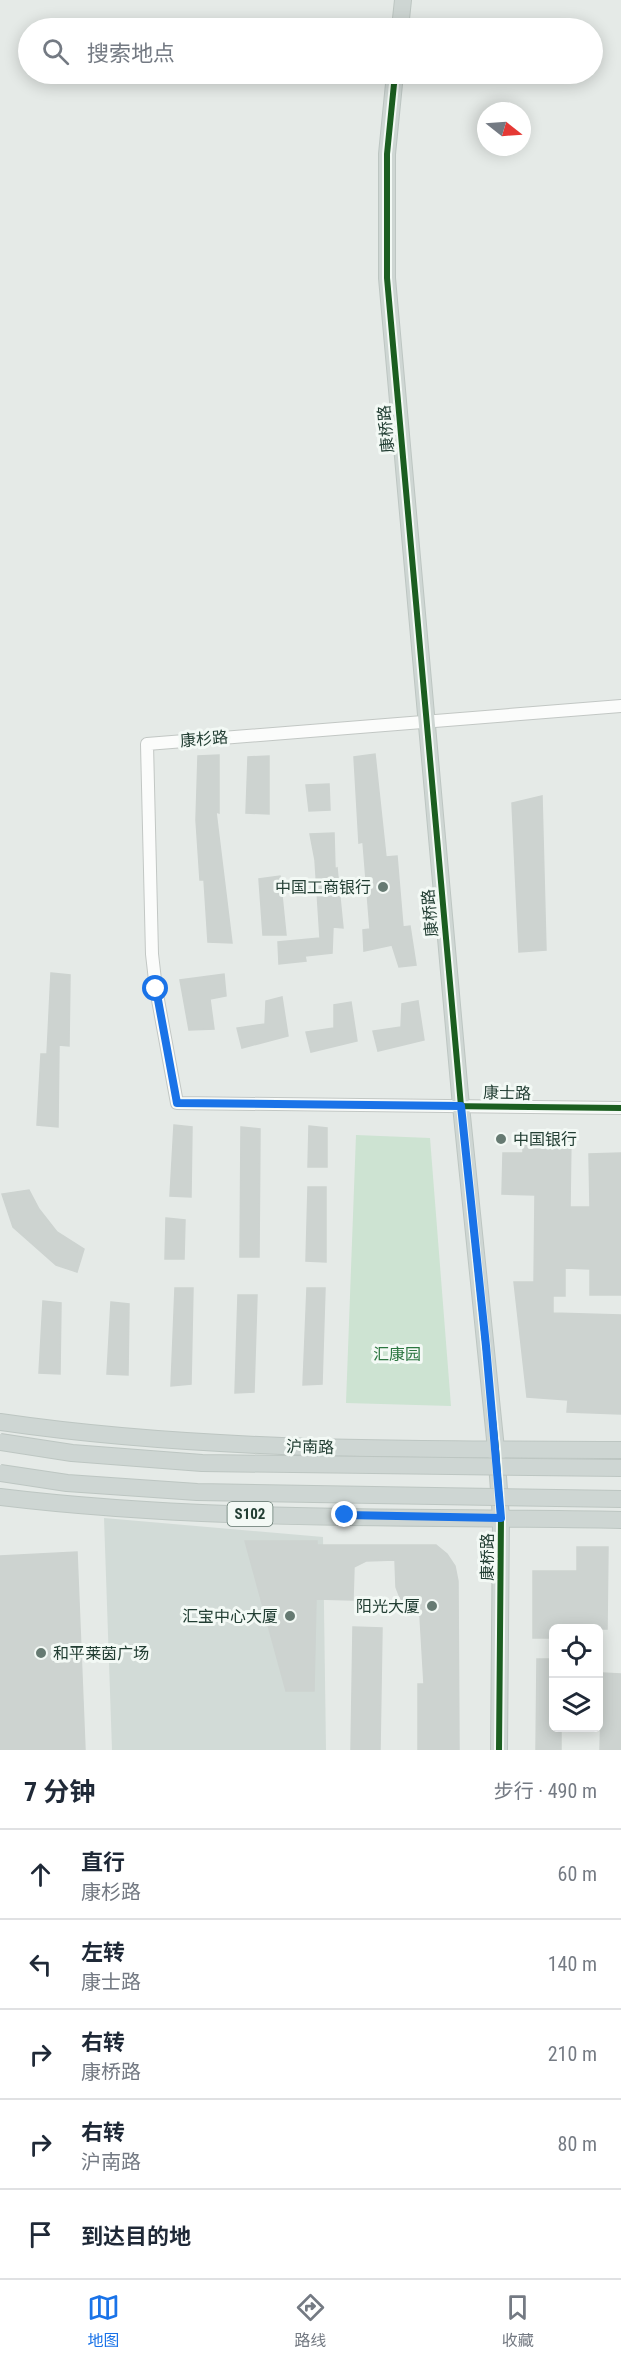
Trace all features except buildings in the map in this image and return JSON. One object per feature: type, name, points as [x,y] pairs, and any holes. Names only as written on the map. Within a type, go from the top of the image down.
[{"type":"main road","points":[[401,18],[403,0]]},
{"type":"main road","name":"康桥路","points":[[394,84],[387,165],[387,278],[461,1106],[496,1449],[501,1518],[499,1750]]},
{"type":"main road","name":"沪南路","points":[[0,1422],[77,1433],[197,1443],[621,1450]]},
{"type":"main road","points":[[0,1442],[72,1454],[202,1463],[621,1468]]},
{"type":"main road","points":[[0,1473],[67,1482],[197,1492],[621,1499]]},
{"type":"main road","name":"S102","points":[[0,1497],[72,1506],[193,1512],[621,1520]]},
{"type":"street","name":"康杉路","points":[[177,1103],[156,989],[152,954],[147,744],[621,706]]},
{"type":"street","name":"康士路","points":[[177,1103],[621,1108]]},
{"type":"shaded area","points":[[104,1518],[323,1537],[326,1750],[112,1750]]},
{"type":"green space","name":"汇康园","points":[[356,1135],[430,1138],[451,1406],[346,1403]]},
{"type":"cycle path","points":[[394,84],[387,154],[387,278],[461,1106],[496,1449],[501,1518],[499,1750]]},
{"type":"cycle path","points":[[177,1103],[621,1108]]},
{"type":"place","name":"中国工商银行","points":[[383,887]]},
{"type":"place","name":"中国银行","points":[[501,1139]]},
{"type":"place","name":"阳光大厦","points":[[432,1606]]},
{"type":"place","name":"汇宝中心大厦","points":[[290,1616]]},
{"type":"place","name":"和平莱茵广场","points":[[41,1653]]},
{"type":"route","points":[[156,989],[177,1103],[461,1106],[501,1518],[345,1515]]}]
